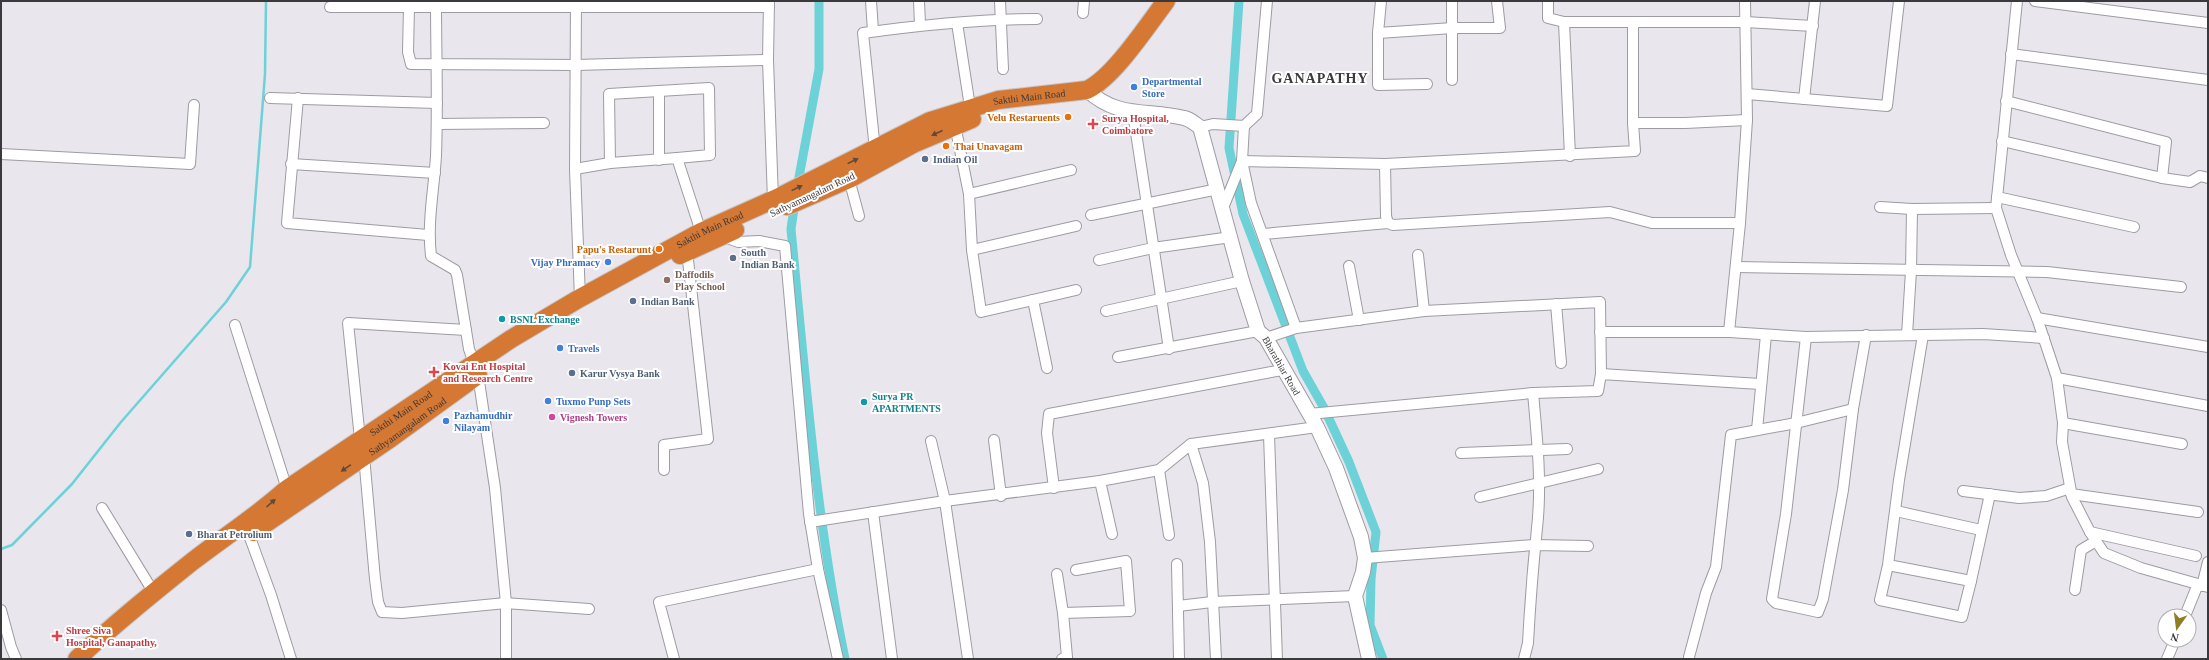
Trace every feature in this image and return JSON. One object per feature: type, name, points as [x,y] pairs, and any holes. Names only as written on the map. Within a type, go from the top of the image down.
[{"type":"highway","name":"Sakthi Main Road","points":[[77,659],[121,618],[194,561],[260,513],[287,489],[360,439],[476,370],[510,338],[701,232],[816,186],[874,150],[930,121],[970,107],[998,100],[1092,94],[1166,1]]},
{"type":"highway","name":"Sathyamangalam Road","points":[[816,186],[849,178],[914,144],[974,118],[1021,107],[1109,90],[1177,1]]},
{"type":"highway","name":"Sathyamangalam Road","points":[[90,659],[125,627],[192,573],[364,456],[476,370],[617,287],[688,251],[722,236],[775,203]]},
{"type":"main road","points":[[1092,94],[1133,113],[1185,118],[1206,126]]},
{"type":"main road","name":"Bharathiar Road","points":[[1206,126],[1218,189],[1242,281],[1264,335],[1282,370],[1317,427],[1336,468],[1361,537],[1365,558],[1363,572],[1355,596]]},
{"type":"main road","points":[[1355,596],[1369,659]]},
{"type":"street","points":[[872,1],[874,31]]},
{"type":"street","points":[[919,1],[920,24]]},
{"type":"street","points":[[1000,1],[1003,69]]},
{"type":"street","points":[[1083,13],[1084,1]]},
{"type":"street","points":[[1206,126],[1244,126],[1257,114],[1267,1]]},
{"type":"street","points":[[1381,1],[1378,33],[1378,85],[1427,84]]},
{"type":"street","points":[[1452,1],[1452,80]]},
{"type":"street","points":[[1378,33],[1453,28],[1500,28],[1498,1]]},
{"type":"street","points":[[1548,1],[1548,18],[1564,22],[1745,22],[1813,26]]},
{"type":"street","points":[[1730,332],[1740,223],[1747,120],[1745,1]]},
{"type":"street","points":[[1804,99],[1815,1]]},
{"type":"street","points":[[1747,94],[1887,106],[1899,1]]},
{"type":"street","points":[[2017,1],[1996,208],[2016,270],[2037,318],[2058,378],[2063,423],[2062,442],[2070,491],[2092,537],[2104,553],[2141,568],[2203,586]]},
{"type":"street","points":[[2035,1],[2208,23]]},
{"type":"street","points":[[576,4],[575,168],[580,298]]},
{"type":"street","points":[[330,7],[576,4],[769,4],[768,60],[775,203]]},
{"type":"street","points":[[436,5],[437,124],[435,173],[428,235],[431,256],[455,270],[466,330],[476,370],[495,488],[506,603],[506,659]]},
{"type":"street","points":[[408,7],[408,52],[411,64],[575,65],[768,60]]},
{"type":"street","points":[[874,150],[863,33],[920,24],[957,23],[1000,19],[1037,19]]},
{"type":"street","points":[[1564,22],[1570,156]]},
{"type":"street","points":[[1242,161],[1384,164],[1635,152],[1632,123],[1633,22]]},
{"type":"street","points":[[957,23],[970,107]]},
{"type":"street","points":[[2011,54],[2208,80]]},
{"type":"street","points":[[575,168],[610,163],[710,155],[709,88],[609,94],[610,163]]},
{"type":"street","points":[[659,91],[659,160]]},
{"type":"street","points":[[270,98],[437,103]]},
{"type":"street","points":[[298,98],[287,223],[428,235]]},
{"type":"street","points":[[2006,101],[2166,142],[2162,178]]},
{"type":"street","points":[[1,154],[190,164],[194,105]]},
{"type":"street","points":[[1133,113],[1169,349]]},
{"type":"street","points":[[1632,123],[1685,123],[1747,120]]},
{"type":"street","points":[[437,124],[544,123]]},
{"type":"street","points":[[956,125],[969,194],[972,250],[981,312],[1076,290]]},
{"type":"street","points":[[1244,126],[1242,161],[1251,203],[1296,328]]},
{"type":"street","points":[[2002,141],[2162,178],[2190,182],[2200,176],[2208,178]]},
{"type":"street","points":[[677,158],[701,232]]},
{"type":"street","points":[[1223,208],[1242,161]]},
{"type":"street","points":[[291,164],[435,173]]},
{"type":"street","points":[[1384,164],[1388,223]]},
{"type":"street","points":[[969,194],[1071,170]]},
{"type":"street","points":[[849,178],[859,216]]},
{"type":"street","points":[[1091,215],[1218,189]]},
{"type":"street","points":[[1997,197],[2134,227]]},
{"type":"street","points":[[1880,206],[1912,209],[1996,208]]},
{"type":"street","points":[[1907,335],[1911,271],[1912,209]]},
{"type":"street","points":[[1263,234],[1388,223],[1403,225],[1610,212],[1652,223],[1740,223]]},
{"type":"street","points":[[972,250],[1076,226]]},
{"type":"street","points":[[722,236],[738,242],[759,241],[785,246],[811,522],[818,569],[838,659]]},
{"type":"street","points":[[1099,260],[1153,248],[1231,237]]},
{"type":"street","points":[[664,470],[664,445],[708,440],[688,251]]},
{"type":"street","points":[[1418,255],[1424,311]]},
{"type":"street","points":[[1350,266],[1359,320]]},
{"type":"street","points":[[1736,267],[1911,271],[2016,270],[2181,287]]},
{"type":"street","points":[[1106,311],[1242,281]]},
{"type":"street","points":[[1033,300],[1047,368]]},
{"type":"street","points":[[1118,357],[1264,335],[1296,328],[1424,311],[1600,302],[1601,374],[1598,391],[1533,393],[1309,414]]},
{"type":"street","points":[[1556,304],[1561,363]]},
{"type":"street","points":[[2037,318],[2208,347]]},
{"type":"street","points":[[360,439],[348,323],[466,330]]},
{"type":"street","points":[[235,325],[287,489]]},
{"type":"street","points":[[1600,332],[1730,332],[1806,337],[1983,334],[2044,338]]},
{"type":"street","points":[[1757,430],[1760,384],[1766,335]]},
{"type":"street","points":[[1806,337],[1786,514],[1772,599],[1776,603],[1818,612],[1823,599],[1843,490],[1853,409],[1866,335]]},
{"type":"street","points":[[1924,335],[1899,480],[1888,565],[1880,600],[1962,617],[1990,494]]},
{"type":"street","points":[[1054,488],[1047,433],[1049,414],[1282,370]]},
{"type":"street","points":[[1601,374],[1760,384]]},
{"type":"street","points":[[2058,378],[2208,406]]},
{"type":"street","points":[[1524,659],[1528,643],[1534,545],[1537,527],[1538,449],[1533,393]]},
{"type":"street","points":[[1689,657],[1706,593],[1716,567],[1731,434],[1796,423],[1853,409]]},
{"type":"street","points":[[2063,423],[2182,444]]},
{"type":"street","points":[[811,522],[945,502],[1001,496],[1100,481],[1159,470],[1191,444],[1269,435],[1317,427]]},
{"type":"street","points":[[1269,435],[1277,659]]},
{"type":"street","points":[[994,440],[1001,496]]},
{"type":"street","points":[[931,441],[945,502],[968,659]]},
{"type":"street","points":[[1191,444],[1203,483],[1210,542],[1216,659]]},
{"type":"street","points":[[1461,453],[1567,449]]},
{"type":"street","points":[[364,456],[375,579],[378,602],[382,612],[402,613],[506,603],[589,609]]},
{"type":"street","points":[[1159,470],[1170,535]]},
{"type":"street","points":[[1480,498],[1598,470]]},
{"type":"street","points":[[1100,481],[1112,534]]},
{"type":"street","points":[[1964,491],[2019,498],[2046,496],[2070,491],[2198,512]]},
{"type":"street","points":[[102,508],[154,593]]},
{"type":"street","points":[[1896,511],[1981,530]]},
{"type":"street","points":[[873,512],[892,659]]},
{"type":"street","points":[[249,535],[271,595],[291,659]]},
{"type":"street","points":[[2092,537],[2196,556]]},
{"type":"street","points":[[2075,590],[2081,550],[2092,537]]},
{"type":"street","points":[[1365,558],[1534,545],[1588,546]]},
{"type":"street","points":[[1063,613],[1130,611],[1126,561],[1076,570]]},
{"type":"street","points":[[2190,608],[2203,586],[2208,562]]},
{"type":"street","points":[[1177,564],[1179,659]]},
{"type":"street","points":[[1888,565],[1971,581]]},
{"type":"street","points":[[674,659],[659,602],[818,569]]},
{"type":"street","points":[[1056,574],[1063,613],[1067,657],[1062,659]]},
{"type":"street","points":[[1178,606],[1212,602],[1355,596]]},
{"type":"street","points":[[1,610],[11,647],[16,659]]},
{"type":"street","points":[[2167,659],[2172,648]]},
{"type":"waterway","points":[[1,549],[12,545],[72,484],[121,422],[226,302],[250,267],[265,74],[266,1]]},
{"type":"waterway","points":[[797,188],[819,69],[819,1]]},
{"type":"waterway","points":[[1239,1],[1229,148],[1243,214],[1303,371],[1324,408],[1349,462],[1376,532],[1371,579],[1370,625],[1383,659]]},
{"type":"waterway","points":[[795,202],[791,229],[812,445],[826,553],[845,659]]},
{"type":"place","name":"Departmental Store","points":[[1134,87]]},
{"type":"place","name":"Velu Restaruents","points":[[1068,117]]},
{"type":"place","name":"Surya Hospital, Coimbatore","points":[[1093,124]]},
{"type":"place","name":"Thai Unavagam","points":[[946,146]]},
{"type":"place","name":"Indian Oil","points":[[925,159]]},
{"type":"place","name":"Papu's Restarunt","points":[[659,249]]},
{"type":"place","name":"South Indian Bank","points":[[733,258]]},
{"type":"place","name":"Vijay Phramacy","points":[[608,262]]},
{"type":"place","name":"Daffodils Play School","points":[[667,280]]},
{"type":"place","name":"Indian Bank","points":[[633,301]]},
{"type":"place","name":"BSNL Exchange","points":[[502,319]]},
{"type":"place","name":"Travels","points":[[560,348]]},
{"type":"place","name":"Kovai Ent Hospital and Research Centre","points":[[434,372]]},
{"type":"place","name":"Karur Vysya Bank","points":[[572,373]]},
{"type":"place","name":"Tuxmo Punp Sets","points":[[548,401]]},
{"type":"place","name":"Surya PR APARTMENTS","points":[[864,402]]},
{"type":"place","name":"Vignesh Towers","points":[[552,417]]},
{"type":"place","name":"Pazhamudhir Nilayam","points":[[446,421]]},
{"type":"place","name":"Bharat Petrolium","points":[[189,534]]},
{"type":"place","name":"Shree Siva Hospital, Ganapathy,","points":[[57,636]]},
{"type":"district","name":"GANAPATHY","points":[[1320,78]]}]
